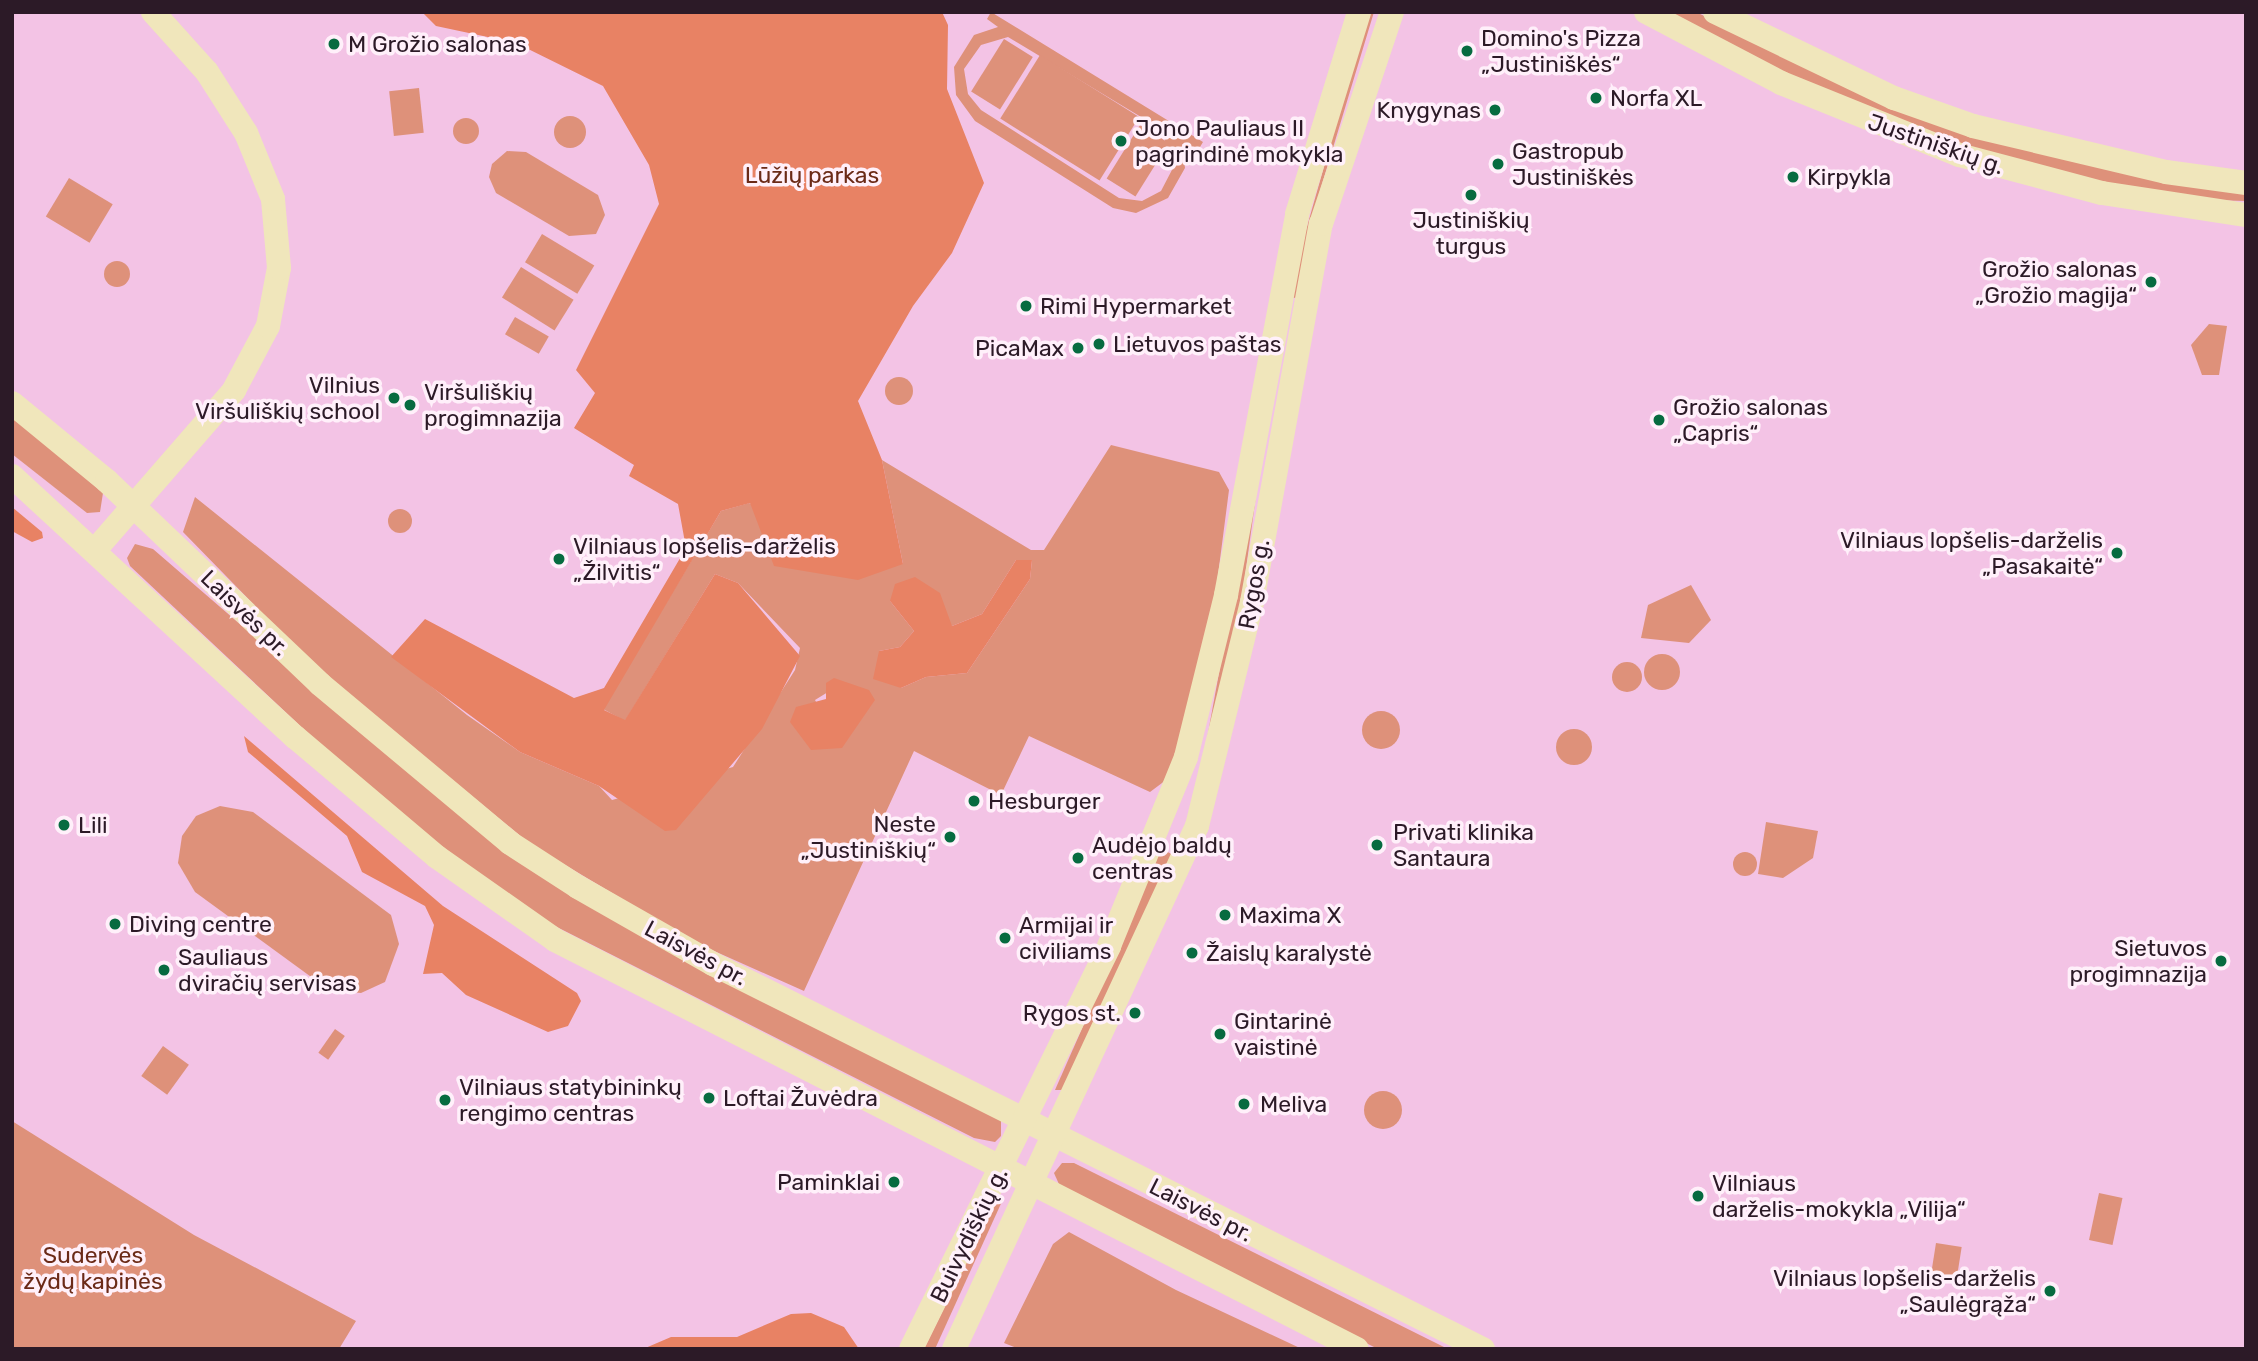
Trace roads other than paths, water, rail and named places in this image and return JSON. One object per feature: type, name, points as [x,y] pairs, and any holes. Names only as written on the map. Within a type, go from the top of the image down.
[{"type":"main road","points":[[96,549],[192,445],[251,365],[275,297],[281,243],[270,189],[246,133],[208,72],[153,12]]},
{"type":"main road","name":"Rygos g.","points":[[1025,1120],[1128,905],[1186,757],[1226,595],[1297,214],[1359,12]]},
{"type":"main road","name":"Rygos g.","points":[[1057,1136],[1197,826],[1247,629],[1321,224],[1392,12]]},
{"type":"main road","name":"Justiniškių g.","points":[[1646,12],[1794,89],[1959,155],[2102,193],[2246,215]]},
{"type":"main road","name":"Justiniškių g.","points":[[1715,12],[1894,99],[1973,126],[2166,172],[2246,183]]},
{"type":"main road","name":"Laisvės pr.","points":[[12,403],[133,507],[320,684],[510,843],[713,964],[1483,1349]]},
{"type":"main road","points":[[12,476],[96,549],[295,737],[490,896],[555,940],[679,1007],[1357,1349]]},
{"type":"main road","name":"Buivydiškių g.","points":[[911,1349],[1025,1120]]},
{"type":"main road","name":"Buivydiškių g.","points":[[954,1349],[1057,1136]]},
{"type":"place","name":"M Grožio salonas","points":[[334,44]]},
{"type":"place","name":"Domino's Pizza „Justiniškės“","points":[[1467,51]]},
{"type":"place","name":"Norfa XL","points":[[1596,98]]},
{"type":"place","name":"Knygynas","points":[[1495,110]]},
{"type":"place","name":"Jono Pauliaus II pagrindinė mokykla","points":[[1121,141]]},
{"type":"place","name":"Gastropub Justiniškės","points":[[1498,164]]},
{"type":"place","name":"Kirpykla","points":[[1793,177]]},
{"type":"place","name":"Justiniškių turgus","points":[[1471,195]]},
{"type":"place","name":"Grožio salonas „Grožio magija“","points":[[2151,282]]},
{"type":"place","name":"Rimi Hypermarket","points":[[1026,306]]},
{"type":"place","name":"Lietuvos paštas","points":[[1099,344]]},
{"type":"place","name":"PicaMax","points":[[1078,348]]},
{"type":"place","name":"Vilnius Viršuliškių school","points":[[394,398]]},
{"type":"place","name":"Viršuliškių progimnazija","points":[[410,405]]},
{"type":"place","name":"Grožio salonas „Capris“","points":[[1659,420]]},
{"type":"place","name":"Vilniaus lopšelis-darželis „Pasakaitė“","points":[[2117,553]]},
{"type":"place","name":"Vilniaus lopšelis-darželis „Žilvitis“","points":[[559,559]]},
{"type":"place","name":"Hesburger","points":[[974,801]]},
{"type":"place","name":"Lili","points":[[64,825]]},
{"type":"place","name":"Neste „Justiniškių“","points":[[950,837]]},
{"type":"place","name":"Privati klinika Santaura","points":[[1377,845]]},
{"type":"place","name":"Audėjo baldų centras","points":[[1078,858]]},
{"type":"place","name":"Maxima X","points":[[1225,915]]},
{"type":"place","name":"Diving centre","points":[[115,924]]},
{"type":"place","name":"Armijai ir civiliams","points":[[1005,938]]},
{"type":"place","name":"Žaislų karalystė","points":[[1192,953]]},
{"type":"place","name":"Sietuvos progimnazija","points":[[2221,961]]},
{"type":"place","name":"Sauliaus dviračių servisas","points":[[164,970]]},
{"type":"place","name":"Rygos st.","points":[[1135,1013]]},
{"type":"place","name":"Gintarinė vaistinė","points":[[1220,1034]]},
{"type":"place","name":"Loftai Žuvėdra","points":[[709,1098]]},
{"type":"place","name":"Vilniaus statybininkų rengimo centras","points":[[445,1100]]},
{"type":"place","name":"Meliva","points":[[1244,1104]]},
{"type":"place","name":"Paminklai","points":[[894,1182]]},
{"type":"place","name":"Vilniaus darželis-mokykla „Vilija“","points":[[1698,1196]]},
{"type":"place","name":"Vilniaus lopšelis-darželis „Saulėgrąža“","points":[[2050,1291]]},
{"type":"park label","name":"Lūžių parkas","points":[[812,175]]},
{"type":"park label","name":"Sudervės žydų kapinės","points":[[93,1268]]}]
